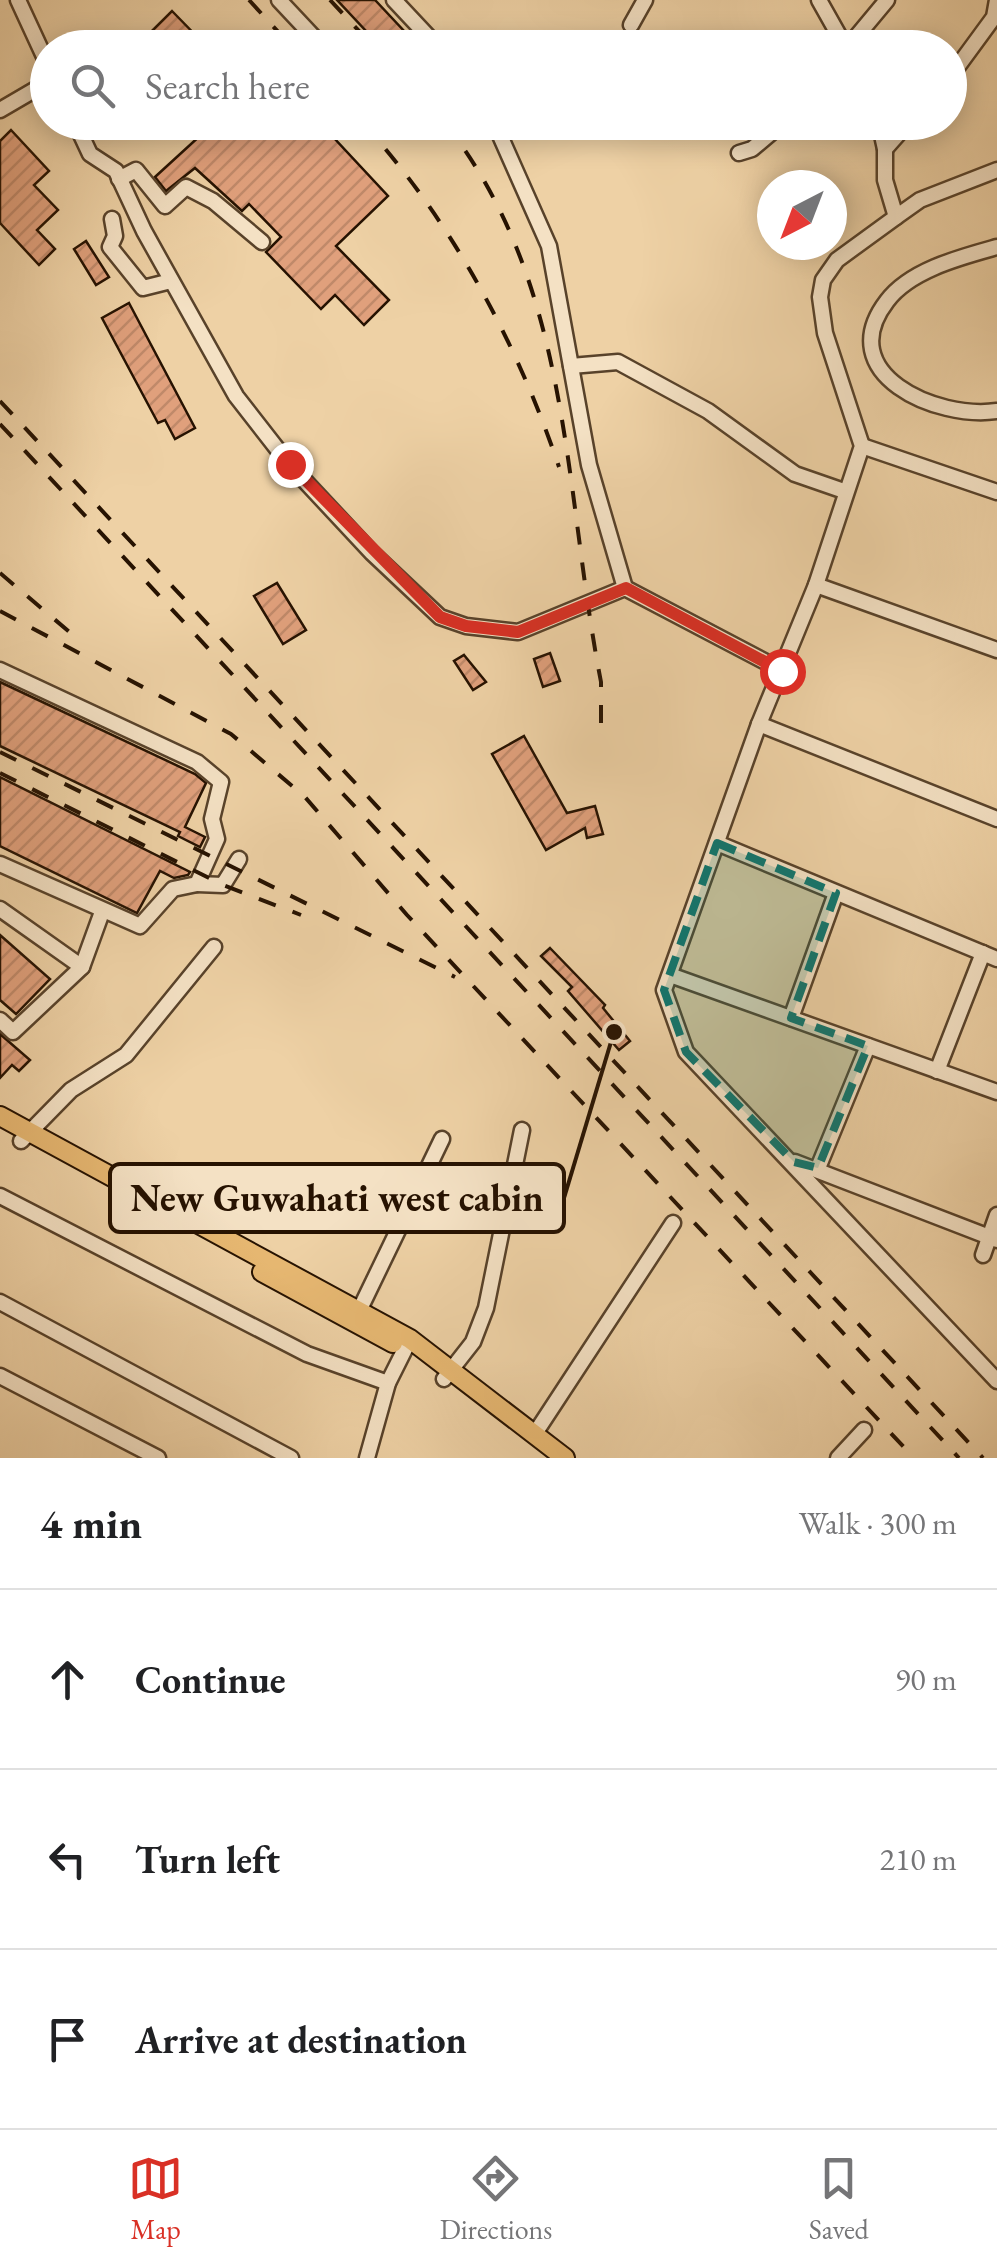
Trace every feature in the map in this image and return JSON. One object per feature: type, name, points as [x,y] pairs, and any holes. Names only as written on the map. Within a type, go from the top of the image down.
[{"type":"main road","points":[[0,1116],[26,1136],[407,1344]]},
{"type":"main road","points":[[0,1130],[26,1136],[360,1311],[565,1458]]},
{"type":"main road","points":[[447,1374],[545,1458]]},
{"type":"street","points":[[18,0],[32,30]]},
{"type":"street","points":[[279,0],[307,30]]},
{"type":"street","points":[[394,0],[423,30]]},
{"type":"street","points":[[632,25],[645,0]]},
{"type":"street","points":[[818,0],[836,30]]},
{"type":"street","points":[[861,30],[887,0]]},
{"type":"street","points":[[967,54],[994,17],[997,0]]},
{"type":"street","points":[[0,110],[30,92]]},
{"type":"street","points":[[83,140],[90,154],[116,171],[171,281],[236,396],[372,553],[440,617],[466,626],[518,632],[626,588]]},
{"type":"street","points":[[502,140],[550,246],[589,465],[621,560],[626,588]]},
{"type":"street","points":[[739,153],[752,150],[763,140]]},
{"type":"street","points":[[883,140],[885,180],[896,217]]},
{"type":"street","points":[[885,149],[893,140]]},
{"type":"street","points":[[120,179],[136,170],[165,206],[186,187],[213,202],[262,242]]},
{"type":"street","points":[[997,170],[920,200],[837,260],[823,280],[820,297],[824,332],[862,446],[816,585],[759,724],[664,990],[686,1052],[997,1381]]},
{"type":"street","points":[[112,219],[114,236],[110,248],[142,288],[171,281]]},
{"type":"street","points":[[997,247],[923,273],[888,298],[876,319],[871,341],[881,372],[918,399],[968,413],[997,411]]},
{"type":"street","points":[[571,366],[618,362],[708,411],[795,474],[844,492]]},
{"type":"street","points":[[862,446],[997,492]]},
{"type":"street","points":[[816,585],[997,650]]},
{"type":"street","points":[[626,588],[782,671]]},
{"type":"street","points":[[0,670],[197,762],[222,782],[212,819],[217,839],[197,884]]},
{"type":"street","points":[[759,724],[997,819]]},
{"type":"street","points":[[717,843],[990,956],[937,1070]]},
{"type":"street","points":[[0,864],[140,926],[174,889],[197,884],[223,885],[239,859]]},
{"type":"street","points":[[791,1018],[836,892]]},
{"type":"street","points":[[0,909],[82,967]]},
{"type":"street","points":[[0,1020],[13,1032],[82,967],[102,912]]},
{"type":"street","points":[[26,1136],[71,1090],[126,1055],[214,947]]},
{"type":"street","points":[[670,975],[997,1092]]},
{"type":"street","points":[[818,1168],[868,1046]]},
{"type":"street","points":[[447,1374],[473,1342],[486,1308],[522,1130]]},
{"type":"street","points":[[360,1311],[442,1140]]},
{"type":"street","points":[[794,1162],[994,1238]]},
{"type":"street","points":[[0,1196],[307,1354],[388,1383]]},
{"type":"street","points":[[984,1255],[994,1238],[997,1215]]},
{"type":"street","points":[[534,1435],[673,1223]]},
{"type":"street","points":[[0,1302],[290,1458]]},
{"type":"street","points":[[367,1458],[388,1383],[407,1344]]},
{"type":"street","points":[[0,1376],[158,1458]]},
{"type":"street","points":[[838,1458],[864,1430]]},
{"type":"highlighted area","points":[[717,843],[836,893],[791,1018],[868,1046],[818,1168],[794,1162],[686,1052],[664,990]]},
{"type":"building","points":[[337,0],[375,0],[403,30],[365,30]]},
{"type":"building","points":[[172,11],[190,30],[153,30]]},
{"type":"building","points":[[11,130],[49,171],[34,185],[58,210],[37,230],[55,249],[39,265],[0,223],[0,141]]},
{"type":"building","points":[[195,140],[336,140],[388,196],[336,246],[389,300],[364,325],[335,295],[321,309],[266,252],[281,237],[249,204],[242,211],[195,168],[166,191],[155,177]]},
{"type":"building","points":[[86,241],[109,277],[96,285],[74,249]]},
{"type":"building","points":[[129,303],[195,428],[175,439],[165,420],[158,423],[102,318]]},
{"type":"building","points":[[277,583],[306,630],[283,644],[254,596]]},
{"type":"building","points":[[550,653],[560,681],[543,687],[534,659]]},
{"type":"building","points":[[464,655],[486,682],[473,690],[454,661]]},
{"type":"building","points":[[0,682],[195,774],[206,783],[185,827],[205,837],[200,847],[178,836],[180,832],[0,746]]},
{"type":"building","points":[[524,736],[567,813],[595,806],[603,834],[587,838],[585,828],[546,850],[492,754]]},
{"type":"building","points":[[0,777],[190,872],[174,878],[160,871],[137,913],[0,846]]},
{"type":"building","points":[[0,935],[50,979],[16,1014],[0,1000]]},
{"type":"building","points":[[550,948],[605,1005],[603,1008],[630,1041],[619,1050],[568,991],[572,987],[541,956]]},
{"type":"building","points":[[0,1034],[30,1060],[19,1071],[12,1065],[0,1078]]},
{"type":"railway","points":[[249,0],[276,30]]},
{"type":"railway","points":[[330,0],[358,30]]},
{"type":"railway","points":[[377,140],[424,200],[478,284],[523,374],[559,467]]},
{"type":"railway","points":[[456,140],[486,185],[518,251],[540,319],[569,462],[601,682],[601,738]]},
{"type":"railway","points":[[0,401],[983,1458]]},
{"type":"railway","points":[[0,424],[959,1458]]},
{"type":"railway","points":[[0,573],[80,641]]},
{"type":"railway","points":[[0,611],[231,734],[305,797],[407,915],[914,1458]]},
{"type":"railway","points":[[0,752],[455,977]]},
{"type":"railway","points":[[0,773],[223,885],[301,915]]},
{"type":"place","name":"New Guwahati west cabin","points":[[614,1032]]},
{"type":"route","points":[[290,464],[372,553],[440,617],[466,626],[518,632],[626,588],[782,671]]}]
